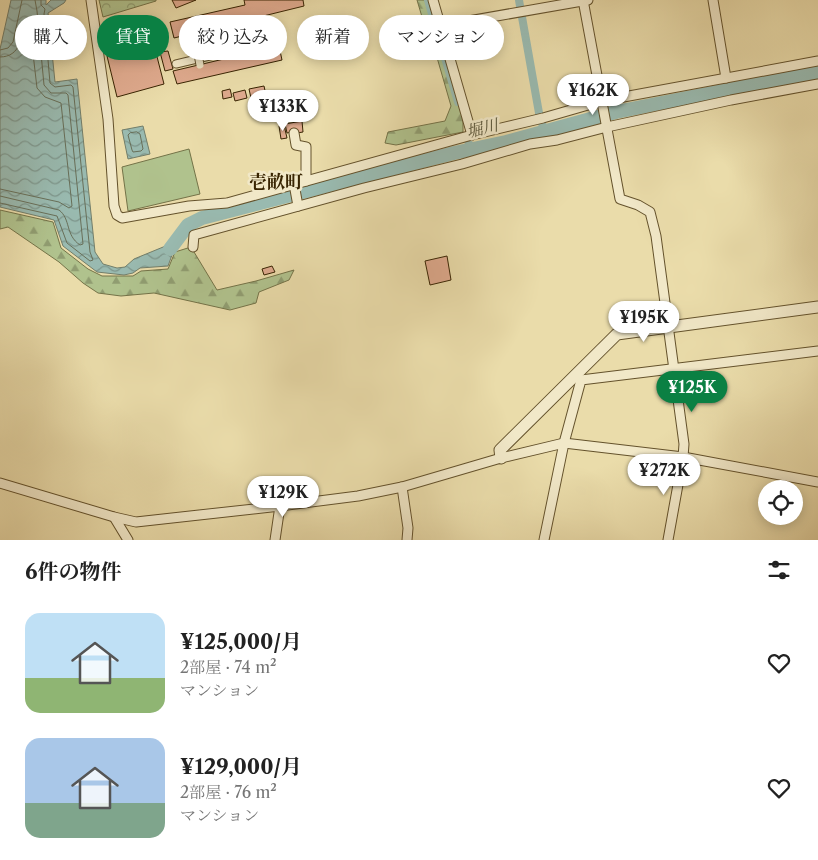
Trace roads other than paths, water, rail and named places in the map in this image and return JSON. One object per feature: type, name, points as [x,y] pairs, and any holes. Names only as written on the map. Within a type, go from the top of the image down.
[{"type":"street","points":[[91,0],[108,119],[114,206],[119,217],[126,218],[189,206],[227,203],[602,101],[818,61]]},
{"type":"street","points":[[432,0],[437,15]]},
{"type":"street","points":[[501,15],[585,0],[620,199],[638,205],[650,212],[656,236],[684,444],[668,540]]},
{"type":"street","points":[[713,0],[726,78]]},
{"type":"street","points":[[176,64],[193,60]]},
{"type":"street","points":[[199,60],[200,65]]},
{"type":"street","points":[[450,60],[472,135]]},
{"type":"street","points":[[193,247],[194,235],[462,164],[530,144],[557,140],[731,100],[818,84]]},
{"type":"street","points":[[294,134],[296,145],[306,147],[306,181]]},
{"type":"street","points":[[294,184],[298,206]]},
{"type":"street","points":[[501,458],[500,450],[617,334],[818,307]]},
{"type":"street","points":[[544,540],[564,443],[582,380],[818,351]]},
{"type":"street","points":[[0,483],[136,522],[358,496],[402,487],[501,458],[564,443],[683,457],[818,482]]},
{"type":"street","points":[[402,487],[408,528],[407,540]]},
{"type":"street","points":[[275,540],[280,506]]},
{"type":"street","points":[[114,517],[128,540]]},
{"type":"water","points":[[11,0],[46,0],[46,5],[51,0],[66,0],[48,13],[48,15],[15,15],[15,60],[53,60],[55,82],[77,79],[95,252],[103,264],[117,268],[125,267],[134,259],[168,245],[172,255],[168,266],[140,268],[133,273],[124,275],[97,272],[63,246],[54,220],[0,207],[0,49]]},
{"type":"water","points":[[143,126],[150,154],[128,159],[122,130]]},
{"type":"waterway","points":[[428,0],[458,102]]},
{"type":"waterway","points":[[519,0],[520,6]]},
{"type":"waterway","points":[[522,17],[539,113]]},
{"type":"waterway","name":"堀川","points":[[170,249],[188,225],[202,218],[454,153],[506,142],[616,112],[818,72]]},
{"type":"waterway","points":[[542,123],[544,131]]},
{"type":"waterway","points":[[468,140],[470,149]]},
{"type":"district","name":"壱畝町","points":[[276,182]]}]
